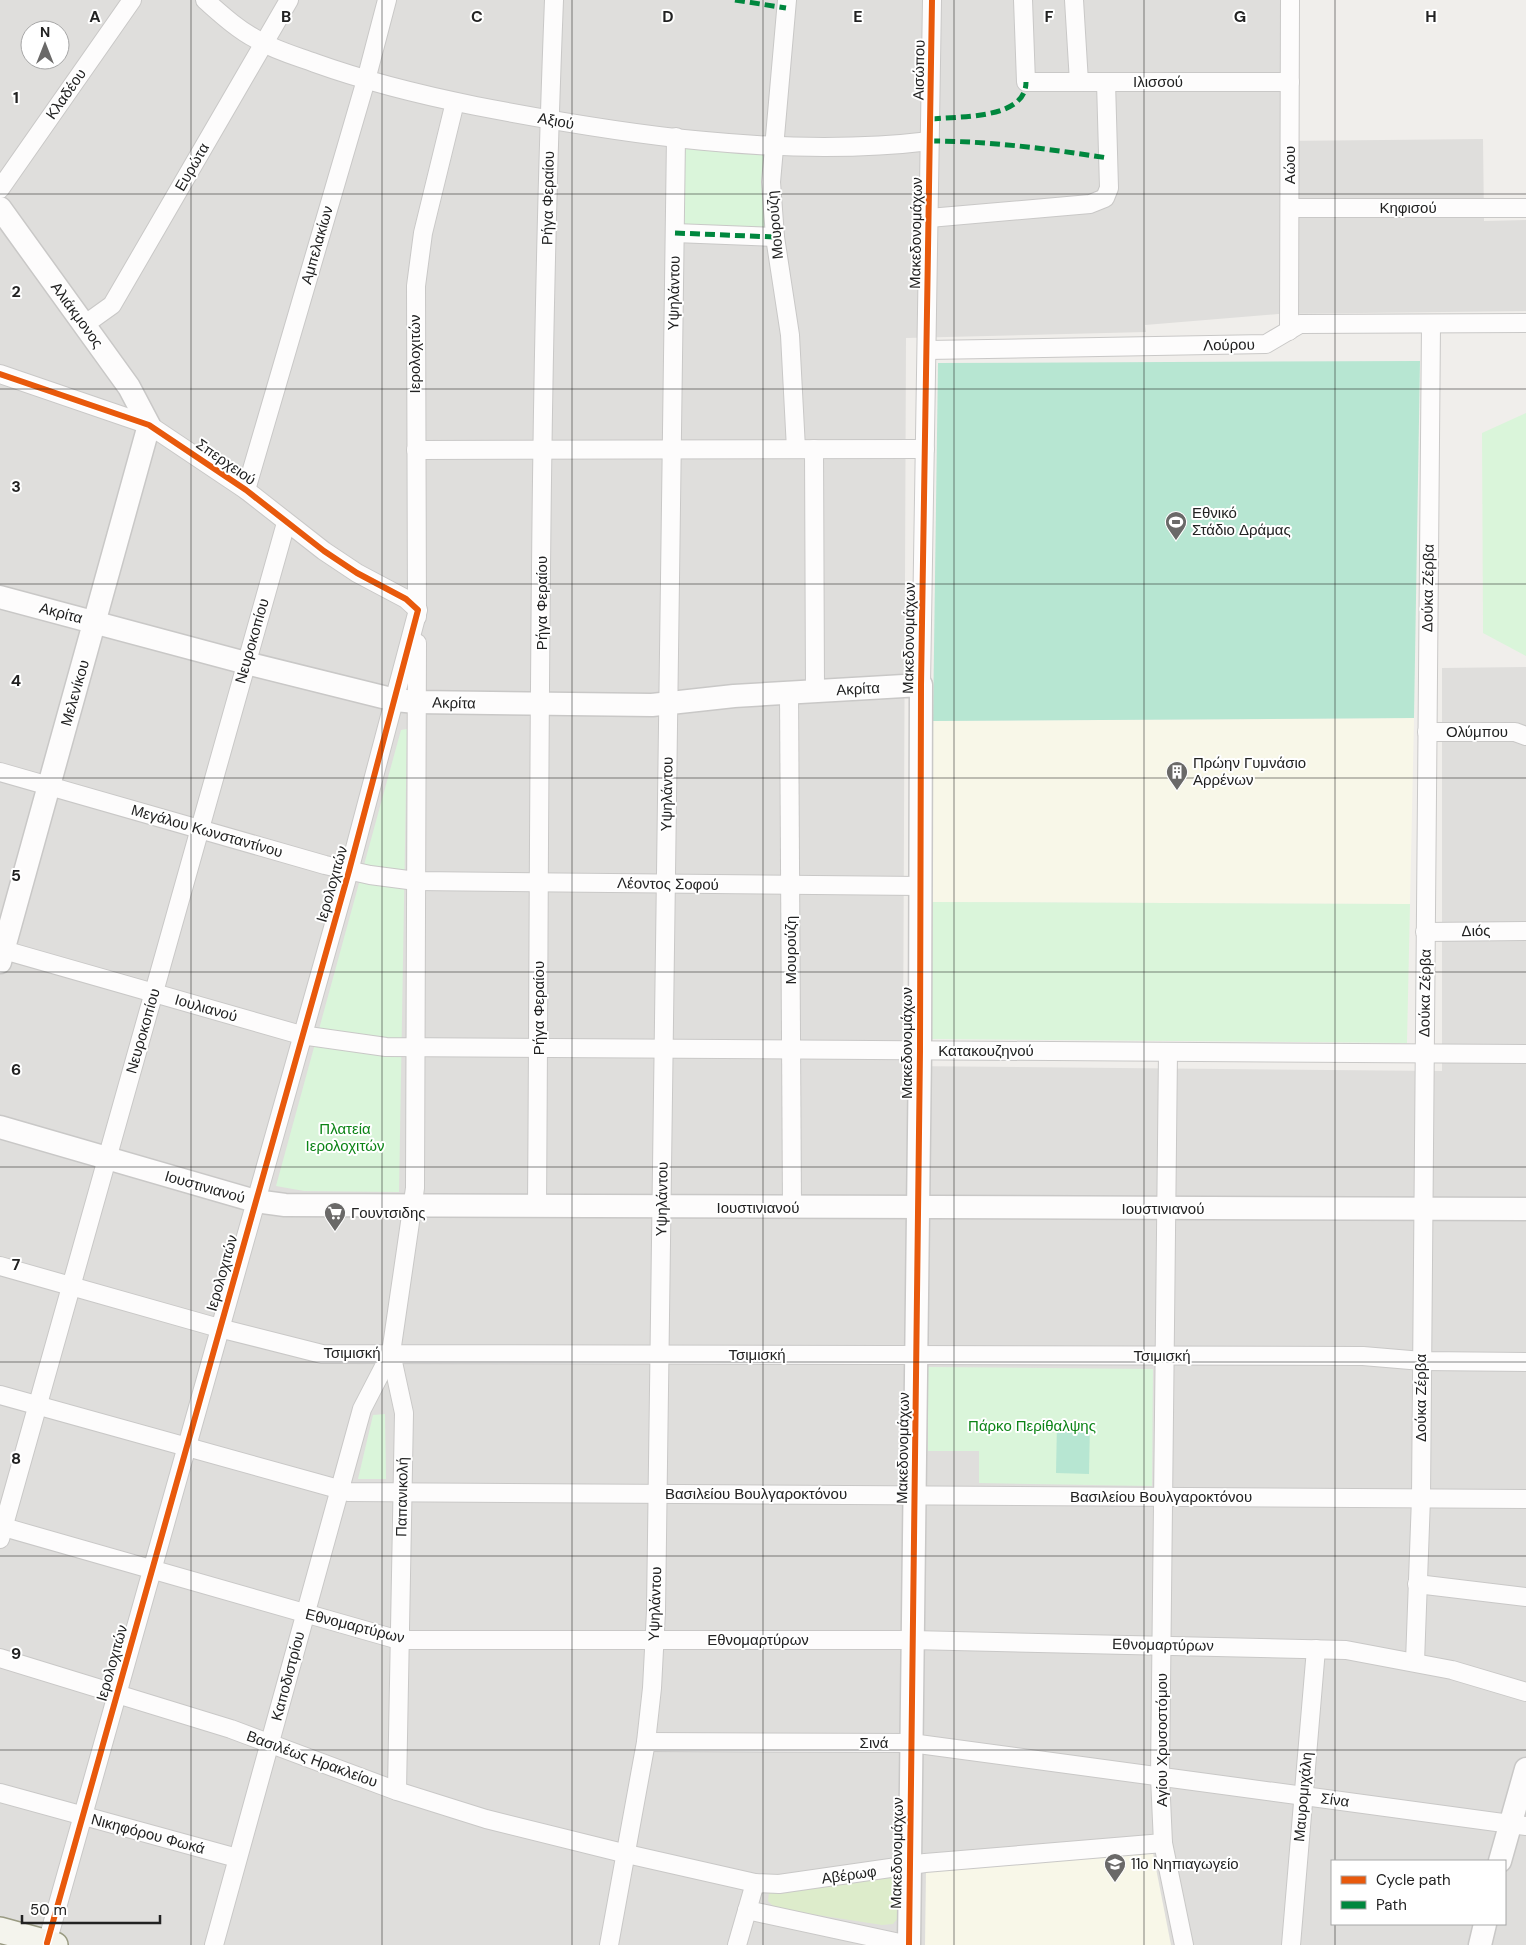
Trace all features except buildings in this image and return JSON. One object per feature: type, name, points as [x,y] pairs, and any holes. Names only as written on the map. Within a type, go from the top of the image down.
[{"type":"main road","points":[[0,1930],[51,1944]]},
{"type":"street","name":"Κλαδέου","points":[[0,189],[132,0]]},
{"type":"street","name":"Αξιού","points":[[205,0],[237,27],[264,43],[366,80],[455,102],[549,120],[676,137],[773,145],[854,146],[930,141]]},
{"type":"street","name":"Ευρώτα","points":[[84,326],[112,305],[289,0]]},
{"type":"street","name":"Αμπελακίων","points":[[246,490],[366,80],[387,0]]},
{"type":"street","name":"Ρήγα Φεραίου","points":[[537,1207],[543,450],[549,120],[554,0]]},
{"type":"street","name":"Μουρούζη","points":[[787,0],[771,182],[775,237],[790,335],[796,449]]},
{"type":"street","name":"Αισώπου","points":[[930,141],[932,0]]},
{"type":"street","name":"Ιλισσού","points":[[1022,0],[1026,82],[1290,82]]},
{"type":"street","points":[[1074,0],[1079,82]]},
{"type":"street","name":"Αώου","points":[[1289,331],[1290,0]]},
{"type":"street","points":[[929,218],[1090,204],[1102,200],[1107,196],[1109,188],[1106,82]]},
{"type":"street","name":"Ιερολοχιτών","points":[[51,1944],[82,1816],[301,1035],[349,871],[405,701],[418,610],[415,316],[418,257],[455,102]]},
{"type":"street","name":"Υψηλάντου","points":[[609,1945],[646,1742],[654,1640],[658,1494],[676,137]]},
{"type":"street","name":"Μακεδονομάχων","points":[[909,1945],[920,1051],[921,685],[930,141]]},
{"type":"street","name":"Αλιάκμονος","points":[[0,208],[129,387],[149,424]]},
{"type":"street","name":"Κηφισού","points":[[1290,208],[1526,208]]},
{"type":"street","points":[[675,233],[775,237]]},
{"type":"street","name":"Λούρου","points":[[927,350],[1266,344],[1300,324],[1526,323]]},
{"type":"street","name":"Δούκα Ζέρβα","points":[[1415,1662],[1421,1498],[1431,324]]},
{"type":"street","name":"Σπερχειού","points":[[0,374],[149,424],[246,490],[286,523],[357,573],[406,599],[418,610]]},
{"type":"street","name":"Μελενίκου","points":[[1,954],[149,424]]},
{"type":"street","points":[[814,449],[815,691]]},
{"type":"street","points":[[416,450],[925,449]]},
{"type":"street","name":"Νευροκοπίου","points":[[1,1531],[286,523]]},
{"type":"street","name":"Ακρίτα","points":[[0,597],[246,663],[405,701],[652,705],[789,692],[921,685]]},
{"type":"street","name":"Μουρούζη","points":[[789,692],[792,1208]]},
{"type":"street","name":"Ιερολοχιτών","points":[[405,701],[416,881],[414,1207]]},
{"type":"street","name":"Ολύμπου","points":[[1427,732],[1510,732],[1526,736]]},
{"type":"street","name":"Μεγάλου Κωνσταντίνου","points":[[0,772],[349,871],[416,881]]},
{"type":"street","name":"Λέοντος Σοφού","points":[[416,881],[920,886]]},
{"type":"street","name":"Διός","points":[[1426,932],[1526,930]]},
{"type":"street","name":"Ιουλιανού","points":[[1,954],[154,993],[301,1035],[357,1044],[415,1049]]},
{"type":"street","name":"Κατακουζηνού","points":[[415,1049],[1526,1054]]},
{"type":"street","name":"Αγίου Χρυσοστόμου","points":[[1168,1052],[1160,1777],[1163,1843],[1184,1945]]},
{"type":"street","name":"Ιουστινιανού","points":[[0,1127],[255,1201],[304,1206],[1526,1209]]},
{"type":"street","name":"Παπανικολή","points":[[397,1791],[404,1405],[391,1354],[414,1207]]},
{"type":"street","name":"Τσιμισκή","points":[[0,1266],[315,1353],[1363,1356],[1422,1361],[1526,1362]]},
{"type":"street","name":"Καποδιστρίου","points":[[214,1945],[362,1409],[391,1354]]},
{"type":"street","name":"Βασιλείου Βουλγαροκτόνου","points":[[0,1395],[339,1490],[402,1494],[1526,1499]]},
{"type":"street","name":"Εθνομαρτύρων","points":[[1,1531],[151,1570],[400,1640],[912,1640],[1316,1649],[1354,1651],[1415,1662],[1452,1670],[1526,1692]]},
{"type":"street","points":[[1417,1584],[1526,1597]]},
{"type":"street","name":"Μαυρομιχάλη","points":[[1290,1945],[1316,1649]]},
{"type":"street","name":"Βασιλέως Ηρακλείου","points":[[0,1658],[269,1743],[397,1791],[486,1820],[626,1854]]},
{"type":"street","name":"Σινά","points":[[646,1742],[911,1743],[1160,1777]]},
{"type":"street","points":[[1500,1860],[1518,1824],[1526,1769]]},
{"type":"street","name":"Σίνα","points":[[1160,1777],[1518,1824]]},
{"type":"street","name":"Νικηφόρου Φωκά","points":[[0,1793],[238,1858]]},
{"type":"street","name":"Αβέρωφ","points":[[626,1854],[755,1883],[778,1884],[910,1866],[1163,1843]]},
{"type":"street","points":[[737,1945],[755,1883]]},
{"type":"street","points":[[748,1910],[909,1945]]},
{"type":"street","points":[[1480,1945],[1485,1925]]},
{"type":"shaded area","points":[[0,0],[1281,0],[1281,141],[1483,139],[1484,221],[1526,220],[1526,311],[1278,314],[1145,325],[1146,332],[906,338],[903,1066],[1442,1071],[1442,668],[1526,667],[1526,1945],[0,1945]]},
{"type":"shaded area","points":[[1414,718],[1410,904],[931,902],[933,721]]},
{"type":"shaded area","points":[[1153,1853],[1171,1945],[925,1945],[926,1872]]},
{"type":"green space","points":[[685,147],[763,153],[767,231],[684,228]]},
{"type":"green space","name":"Εθνικό Στάδιο Δράμας","points":[[1420,361],[1414,718],[933,721],[938,363]]},
{"type":"green space","points":[[1526,413],[1526,656],[1483,633],[1482,433]]},
{"type":"green space","name":"Πλατεία Ιερολοχιτών","points":[[407,729],[399,1192],[304,1191],[276,1186],[401,730]]},
{"type":"green space","points":[[931,902],[1410,904],[1407,1043],[931,1039]]},
{"type":"green space","name":"Πάρκο Περίθαλψης","points":[[928,1367],[1153,1369],[1152,1486],[979,1483],[979,1451],[928,1451]]},
{"type":"green space","points":[[385,1414],[386,1479],[358,1479],[373,1415]]},
{"type":"green space","points":[[1057,1422],[1090,1422],[1089,1474],[1056,1473]]},
{"type":"green space","points":[[887,1877],[899,1882],[899,1917],[893,1924],[882,1925],[779,1909],[768,1901],[769,1893],[780,1889]]},
{"type":"marked path","points":[[735,0],[786,8]]},
{"type":"marked path","points":[[931,119],[973,116],[1003,110],[1015,103],[1023,94],[1026,82]]},
{"type":"marked path","points":[[930,141],[998,144],[1108,158]]},
{"type":"marked path","points":[[675,233],[775,237]]},
{"type":"cycle path","points":[[909,1945],[920,1051],[921,685],[932,0]]},
{"type":"cycle path","points":[[0,374],[149,425],[246,490],[324,551],[357,573],[406,599],[418,610],[349,871],[47,1943]]},
{"type":"place","name":"Εθνικό Στάδιο Δράμας","points":[[1176,541]]},
{"type":"place","name":"Πρώην Γυμνάσιο Αρρένων","points":[[1177,791]]},
{"type":"place","name":"Γουντσιδης","points":[[335,1232]]},
{"type":"place","name":"11ο Νηπιαγωγείο","points":[[1115,1883]]}]
